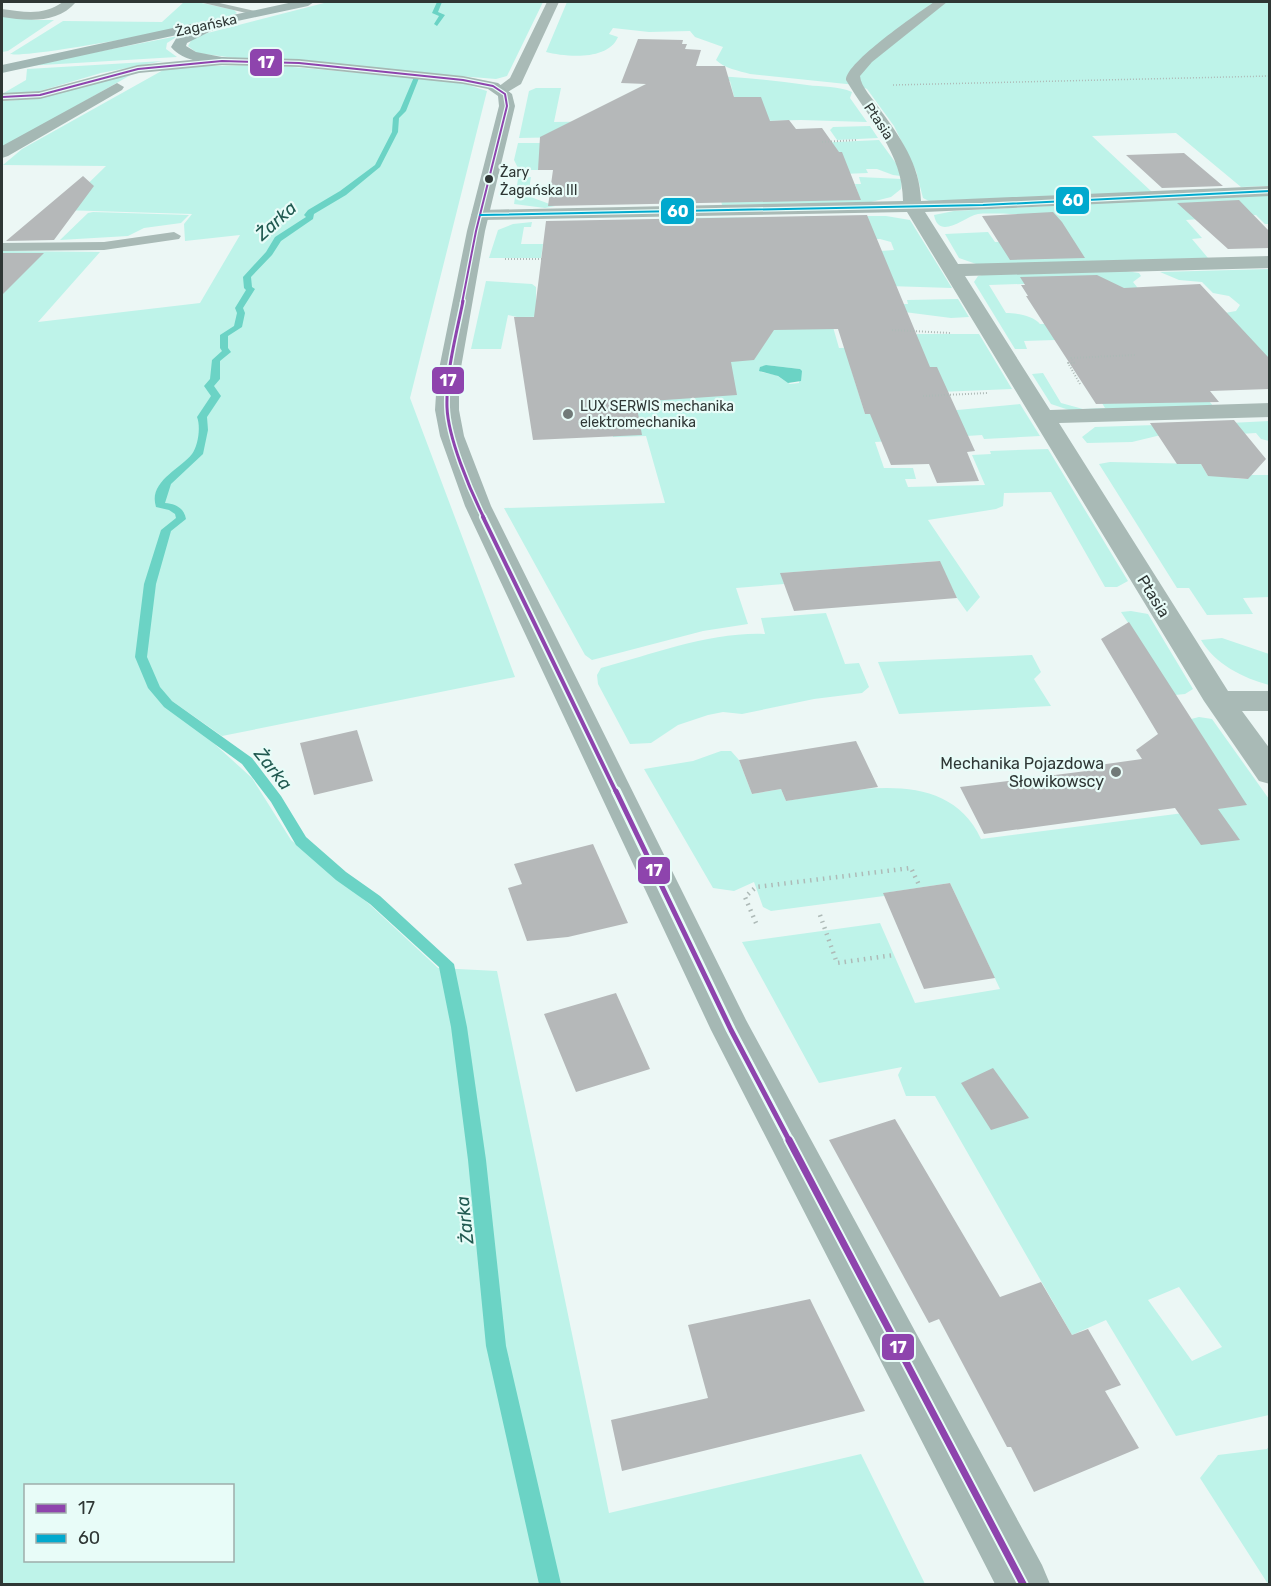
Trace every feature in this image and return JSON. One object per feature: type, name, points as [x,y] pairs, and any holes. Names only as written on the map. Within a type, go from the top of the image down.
[{"type":"main road","name":"Żagańska","points":[[2,69],[308,2]]},
{"type":"main road","points":[[222,61],[186,54],[180,51],[179,43],[194,33],[229,20]]},
{"type":"main road","name":"Żagańska","points":[[2,58],[104,46]]},
{"type":"street","points":[[2,13],[45,17],[59,11],[70,2]]},
{"type":"street","points":[[501,90],[516,81],[553,2]]},
{"type":"street","name":"Ptasia","points":[[941,2],[867,59],[853,75],[856,85],[895,145],[907,168],[912,206],[1220,700],[1269,772]]},
{"type":"street","points":[[2,98],[40,95],[118,73],[162,65],[222,61],[299,63],[449,78],[485,84],[501,90],[507,100],[507,106],[480,215],[450,368],[447,410],[452,436],[478,506],[730,1030],[1023,1584]]},
{"type":"street","points":[[2,153],[61,117],[162,65]]},
{"type":"street","points":[[480,215],[983,205],[1269,191]]},
{"type":"street","points":[[953,270],[1269,262]]},
{"type":"street","points":[[1042,417],[1269,410]]},
{"type":"street","points":[[1220,700],[1269,701]]},
{"type":"lane","points":[[204,2],[259,13]]},
{"type":"lane","points":[[2,247],[104,246],[174,236]]},
{"type":"path","points":[[856,85],[1269,76]]},
{"type":"path","points":[[497,259],[543,259]]},
{"type":"path","points":[[892,330],[915,330],[938,334],[990,331]]},
{"type":"path","points":[[1071,384],[1082,384],[1068,363],[1074,363],[1071,358],[1136,356]]},
{"type":"path","points":[[922,396],[1027,392]]},
{"type":"path","points":[[756,923],[745,897],[756,887],[911,868],[920,887]]},
{"type":"path","points":[[820,915],[837,963],[894,955]]},
{"type":"shaded area","points":[[184,2],[197,2],[234,10],[237,13],[123,39],[50,51],[10,54],[63,21],[162,22]]},
{"type":"shaded area","points":[[328,2],[543,2],[507,76],[496,79],[235,58],[197,53],[188,46],[192,39],[200,35]]},
{"type":"shaded area","points":[[567,2],[1269,2],[1269,186],[1241,187],[1176,133],[1092,136],[1152,192],[929,201],[923,198],[916,171],[894,126],[867,89],[856,85],[750,74],[732,69],[716,60],[723,47],[695,37],[690,31],[649,32],[613,28],[609,34],[618,37],[613,45],[596,54],[575,56],[546,52]]},
{"type":"shaded area","points":[[2,15],[54,20],[8,51],[2,52]]},
{"type":"shaded area","points":[[178,36],[167,43],[166,49],[177,57],[25,66]]},
{"type":"shaded area","points":[[163,61],[101,73],[40,91],[2,94],[26,80],[27,69]]},
{"type":"shaded area","points":[[270,65],[416,78],[403,112],[418,78],[465,84],[487,91],[410,398],[515,677],[222,736],[172,701],[158,687],[145,657],[153,581],[169,530],[183,519],[182,513],[173,507],[162,504],[160,498],[167,482],[200,454],[207,429],[203,416],[217,396],[210,386],[216,379],[217,360],[226,353],[215,360],[214,379],[208,386],[215,397],[201,416],[204,429],[197,454],[164,481],[157,498],[159,505],[171,508],[179,514],[179,519],[165,529],[149,580],[139,657],[152,689],[166,706],[209,739],[252,778],[291,840],[368,903],[438,968],[497,971],[609,1513],[861,1454],[925,1584],[2,1584],[2,251],[100,252],[38,322],[200,303],[240,235],[185,241],[184,224],[192,214],[61,210],[106,166],[3,165],[22,149],[165,69]]},
{"type":"shaded area","points":[[136,72],[2,148],[2,101],[35,99]]},
{"type":"shaded area","points":[[700,76],[767,80],[852,92],[850,98],[867,122],[759,121],[815,143],[879,140],[898,166],[901,176],[877,169],[866,169],[868,173],[842,174],[858,193],[855,184],[861,184],[859,177],[902,179],[901,189],[891,197],[871,202],[722,205],[721,201],[620,177],[539,165],[538,170],[519,170],[514,160],[518,143],[554,143],[569,137],[519,138],[529,91],[536,88],[561,88],[554,122],[706,120],[739,116],[730,81],[696,81]]},
{"type":"shaded area","points":[[870,126],[878,138],[837,140],[830,130],[833,127]]},
{"type":"shaded area","points":[[531,177],[528,196],[555,206],[545,208],[514,204],[518,179]]},
{"type":"shaded area","points":[[1269,194],[1269,224],[1265,224],[1256,215],[1186,220],[1202,238],[1192,239],[1208,258],[979,265],[959,258],[945,234],[988,232],[995,242],[1060,240],[1021,220],[1016,214],[978,214],[946,227],[937,223],[934,215],[954,211]]},
{"type":"shaded area","points":[[88,213],[189,215],[181,223],[144,228],[128,236],[60,240]]},
{"type":"shaded area","points":[[804,216],[886,216],[910,220],[952,288],[888,286],[831,305],[908,304],[907,300],[958,299],[969,317],[951,318],[881,309],[831,320],[839,348],[897,347],[909,335],[919,334],[979,334],[1012,389],[939,392],[851,369],[865,414],[926,413],[1020,404],[1040,436],[984,439],[982,435],[875,442],[884,468],[913,468],[916,479],[905,479],[908,487],[985,485],[972,455],[991,454],[990,451],[1048,449],[1128,581],[1117,587],[1105,587],[1051,492],[1004,493],[1003,506],[996,509],[928,520],[980,597],[967,612],[957,598],[939,561],[781,573],[784,584],[736,588],[748,624],[703,631],[592,660],[585,655],[504,508],[665,503],[646,436],[613,437],[603,389],[621,316],[517,317],[508,315],[501,349],[471,349],[486,281],[532,284],[536,287],[536,303],[597,303],[667,246],[666,218],[782,217],[791,258],[894,250],[891,242],[880,239],[842,239]],"holes":[[[766,365],[800,369],[799,383],[790,384],[776,375],[761,372]]]},
{"type":"shaded area","points":[[532,222],[531,227],[524,227],[521,244],[543,244],[541,258],[489,258],[498,230],[513,224]]},
{"type":"shaded area","points":[[1269,269],[1269,358],[1190,359],[1200,390],[1214,407],[1069,410],[1051,404],[1032,374],[1043,373],[1061,403],[1083,409],[1105,408],[1091,385],[1055,340],[1024,341],[1027,349],[1015,349],[974,282],[978,276],[986,274],[1126,271],[1139,273],[1141,276],[1133,282],[1145,297],[1225,313],[1236,311],[1240,305],[1229,296],[1213,293],[1202,282],[1179,280],[1160,272]],"holes":[[[1053,283],[1105,323],[1040,324],[1020,314],[1006,313],[989,285]]]},
{"type":"shaded area","points":[[766,365],[800,369],[802,371],[801,381],[788,383],[778,376],[759,371],[760,367]]},
{"type":"shaded area","points":[[1269,421],[1269,441],[1261,439],[1256,433],[1239,434],[1230,423]]},
{"type":"shaded area","points":[[1155,425],[1161,435],[1132,442],[1087,443],[1082,437],[1095,427]]},
{"type":"shaded area","points":[[1110,462],[1201,464],[1208,476],[1242,479],[1247,479],[1251,475],[1269,475],[1269,597],[1243,598],[1253,614],[1207,615],[1189,588],[1177,588],[1099,464]]},
{"type":"shaded area","points":[[1121,612],[1148,614],[1193,689],[1185,694],[1175,695]]},
{"type":"shaded area","points":[[826,613],[845,664],[859,663],[869,687],[862,693],[814,699],[742,714],[723,712],[708,715],[678,725],[651,743],[630,744],[598,684],[597,675],[601,668],[702,640],[744,634],[765,634],[761,618]]},
{"type":"shaded area","points":[[1222,638],[1269,654],[1269,685],[1230,669],[1207,649],[1201,640]]},
{"type":"shaded area","points":[[1032,655],[1041,672],[1034,679],[1051,706],[899,714],[878,662]]},
{"type":"shaded area","points":[[1199,717],[1212,719],[1269,799],[1269,1415],[1176,1436],[1106,1320],[1072,1335],[935,1096],[906,1096],[898,1075],[902,1067],[819,1083],[742,942],[880,923],[915,1003],[1000,989],[950,883],[884,893],[884,896],[771,911],[763,907],[754,882],[734,891],[713,888],[644,769],[693,761],[721,751],[731,751],[739,760],[752,794],[781,789],[786,801],[866,789],[894,788],[921,791],[945,800],[965,815],[981,839],[1246,805],[1191,719]],"holes":[[[1179,1287],[1222,1347],[1192,1361],[1148,1300]]]},
{"type":"shaded area","points":[[1269,1446],[1270,1584],[1268,1584],[1200,1478],[1218,1455],[1267,1449]]},
{"type":"building","points":[[638,39],[683,40],[682,44],[687,44],[685,49],[701,50],[696,66],[725,66],[734,97],[761,97],[770,121],[789,120],[796,129],[822,128],[839,152],[842,152],[861,200],[548,206],[553,170],[538,170],[540,137],[646,84],[621,83]]},
{"type":"building","points":[[1184,153],[1223,186],[1162,188],[1126,155]]},
{"type":"building","points":[[83,176],[94,186],[54,240],[6,241]]},
{"type":"building","points":[[1239,200],[1269,231],[1269,248],[1228,249],[1177,203]]},
{"type":"building","points":[[1053,212],[1085,258],[1010,260],[982,216]]},
{"type":"building","points":[[867,215],[930,367],[937,367],[975,451],[967,452],[979,481],[937,483],[929,464],[891,465],[870,414],[865,414],[838,329],[774,330],[754,360],[731,362],[737,395],[636,402],[642,435],[533,440],[514,317],[534,317],[546,221]]},
{"type":"building","points":[[2,253],[44,253],[2,295]]},
{"type":"building","points":[[1097,275],[1124,288],[1200,284],[1269,358],[1269,389],[1210,391],[1219,402],[1096,404],[1026,296],[1028,296],[1021,285],[1025,285],[1020,277]]},
{"type":"building","points":[[1234,420],[1266,459],[1248,479],[1208,476],[1201,464],[1177,464],[1150,423]]},
{"type":"building","points":[[940,561],[957,598],[794,611],[780,573]]},
{"type":"building","points":[[1129,622],[1247,805],[1218,809],[1240,840],[1201,845],[1175,808],[984,834],[960,787],[1094,770],[1092,766],[1142,759],[1136,750],[1158,734],[1101,639]]},
{"type":"building","points":[[357,730],[373,781],[314,795],[300,743]]},
{"type":"building","points":[[856,741],[878,787],[786,801],[781,789],[752,794],[739,760]]},
{"type":"building","points":[[593,844],[628,923],[568,937],[527,941],[508,888],[522,884],[514,864]]},
{"type":"building","points":[[950,883],[995,978],[924,989],[883,893]]},
{"type":"building","points":[[616,993],[650,1069],[576,1092],[544,1014]]},
{"type":"building","points":[[993,1068],[1029,1118],[991,1130],[961,1083]]},
{"type":"building","points":[[895,1119],[1000,1297],[1041,1282],[1072,1335],[1088,1329],[1121,1385],[1105,1391],[1139,1448],[1034,1492],[1011,1447],[1007,1447],[939,1319],[929,1323],[829,1140]]},
{"type":"building","points":[[810,1299],[865,1411],[622,1471],[611,1420],[708,1398],[688,1325]]},
{"type":"waterway","name":"Żarka","points":[[437,24],[442,15],[435,13],[439,2]]},
{"type":"waterway","name":"Żarka","points":[[416,78],[403,111],[396,118],[395,132],[378,166],[343,193],[311,212],[308,215],[310,217],[278,239],[269,253],[247,277],[248,288],[251,289],[239,308],[241,313],[238,327],[224,335],[224,348],[227,352],[216,360],[215,379],[209,386],[216,396],[202,417],[204,430],[198,454],[172,476],[160,497],[160,505],[172,507],[180,513],[181,519],[166,530],[150,584],[141,657],[154,688],[168,704],[247,761],[276,799],[301,841],[341,876],[375,900],[446,964],[459,1027],[477,1160],[496,1346],[550,1584]]},
{"type":"transit line","name":"17","points":[[2,97],[40,95],[138,69],[222,61],[299,63],[463,80],[493,86],[505,94],[507,106],[476,231],[448,379],[447,410],[452,436],[478,506],[731,1030],[1023,1584]]},
{"type":"transit line","name":"60","points":[[480,215],[983,205],[1270,191]]},
{"type":"place","name":"Żary Żagańska III","points":[[489,179]]},
{"type":"place","name":"LUX SERWIS mechanika elektromechanika","points":[[568,414]]},
{"type":"place","name":"Mechanika Pojazdowa Słowikowscy","points":[[1116,772]]}]
